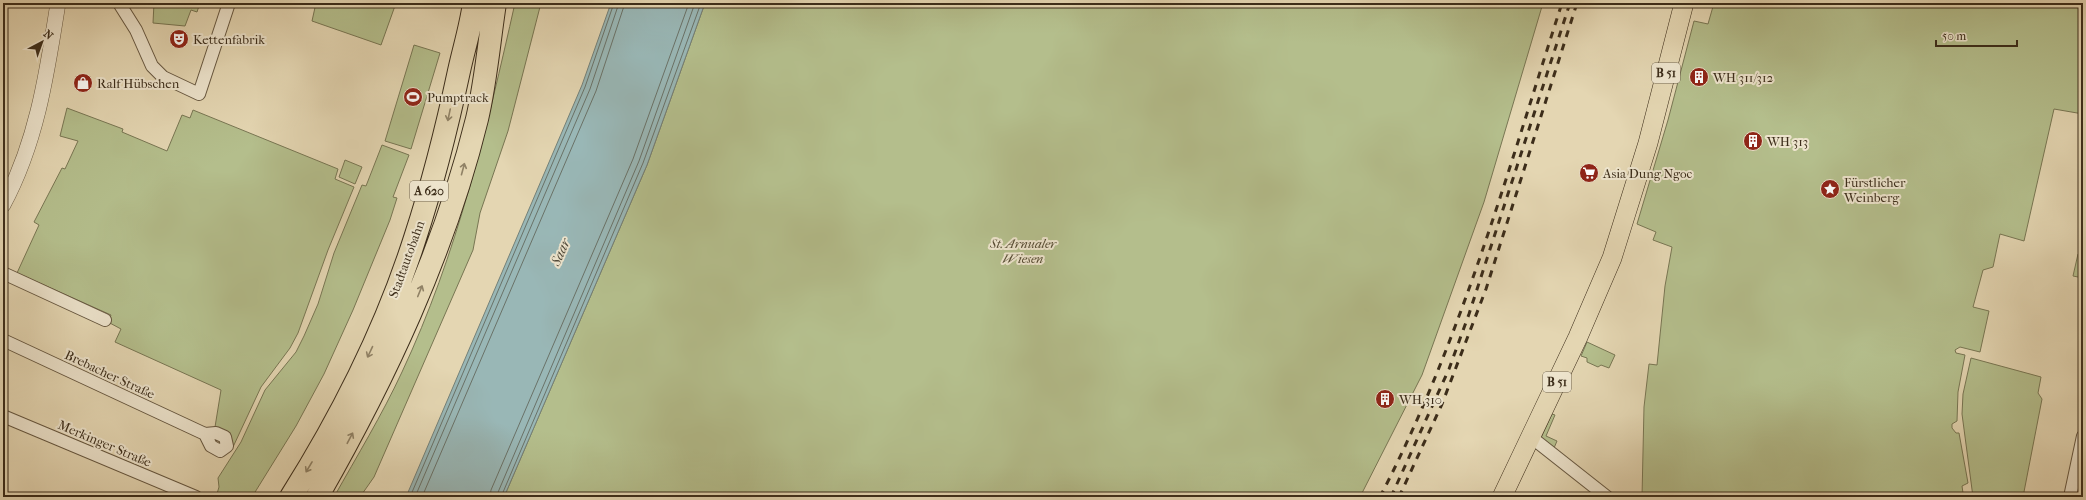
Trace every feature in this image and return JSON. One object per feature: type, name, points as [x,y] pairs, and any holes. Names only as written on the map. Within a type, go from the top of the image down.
[{"type":"highway","points":[[460,63],[466,3]]},
{"type":"highway","name":"Stadtautobahn","points":[[291,497],[348,396],[370,351],[400,280],[424,207],[447,127],[474,3]]},
{"type":"highway","name":"Stadtautobahn","points":[[317,497],[369,402],[420,292],[438,246],[462,174],[484,84],[495,3]]},
{"type":"highway","points":[[484,84],[499,45],[507,3]]},
{"type":"main road","name":"B 51","points":[[1502,497],[1602,285],[1612,258],[1648,142],[1684,3]]},
{"type":"street","points":[[3,205],[25,158],[37,119],[58,3]]},
{"type":"street","points":[[119,3],[136,30],[152,66],[163,77],[199,94],[229,3]]},
{"type":"street","points":[[3,273],[105,320]]},
{"type":"street","name":"Brebacher Straße","points":[[3,340],[205,434]]},
{"type":"street","name":"Merkinger Straße","points":[[3,416],[196,497]]},
{"type":"street","points":[[2070,497],[2083,436]]},
{"type":"street","points":[[1531,437],[1607,497]]},
{"type":"green space","points":[[154,3],[200,3],[197,12],[191,10],[185,26],[153,23]]},
{"type":"green space","points":[[316,3],[396,3],[381,45],[312,21]]},
{"type":"green space","points":[[515,3],[541,3],[508,131],[480,213],[473,250],[374,477],[360,497],[334,497],[386,404],[402,372],[439,283],[469,190]]},
{"type":"green space","name":"St. Arnualer Wiesen","points":[[705,3],[1543,3],[1484,202],[1422,375],[1360,497],[504,497],[647,165]]},
{"type":"green space","points":[[1714,3],[2083,3],[2083,114],[2054,109],[2024,241],[2000,234],[1993,267],[1983,270],[1973,307],[1989,311],[1980,352],[1960,347],[1955,350],[1956,353],[1965,355],[1958,392],[1957,421],[1952,424],[1952,428],[1956,433],[1959,433],[1968,483],[1962,486],[1963,493],[1969,495],[1969,497],[1642,497],[1644,407],[1649,364],[1657,365],[1665,286],[1672,247],[1653,240],[1656,232],[1637,224],[1668,120],[1694,21],[1708,24]]},
{"type":"green space","name":"Pumptrack","points":[[414,45],[440,53],[411,149],[385,141]]},
{"type":"green space","points":[[67,108],[123,129],[122,132],[167,151],[182,115],[190,118],[193,110],[338,169],[335,179],[354,187],[328,250],[298,333],[290,348],[261,387],[233,447],[215,427],[221,390],[115,342],[121,329],[108,322],[111,315],[17,273],[39,225],[34,222],[62,168],[65,169],[78,141],[60,136]]},
{"type":"green space","points":[[382,145],[409,155],[393,197],[397,198],[390,220],[353,310],[324,374],[296,426],[252,497],[216,497],[219,487],[218,478],[241,442],[265,390],[296,352],[304,336],[318,304],[334,253],[362,185],[366,186]]},
{"type":"green space","points":[[345,160],[362,167],[355,184],[339,177]]},
{"type":"green space","points":[[2078,254],[2083,255],[2083,278],[2073,276]]},
{"type":"green space","points":[[1587,342],[1615,355],[1609,368],[1601,365],[1598,367],[1587,362],[1587,358],[1581,356]]},
{"type":"green space","points":[[1971,358],[2041,377],[2038,393],[2042,399],[2023,497],[1973,497],[1962,414],[1963,394]]},
{"type":"green space","points":[[1552,414],[1555,415],[1546,436],[1557,441],[1554,448],[1541,438]]},
{"type":"water","name":"Saar","points":[[611,3],[705,3],[647,165],[504,497],[406,497],[582,85]]},
{"type":"railway","points":[[1380,497],[1409,438],[1459,316],[1502,192],[1562,3]]},
{"type":"railway","points":[[1391,497],[1449,369],[1469,314],[1570,3]]},
{"type":"railway","points":[[1399,497],[1442,404],[1486,289],[1577,3]]},
{"type":"place","name":"Kettenfabrik","points":[[179,39]]},
{"type":"place","name":"WH 311/312","points":[[1699,77]]},
{"type":"place","name":"Ralf Hübschen","points":[[83,83]]},
{"type":"place","name":"Pumptrack","points":[[413,97]]},
{"type":"place","name":"WH 313","points":[[1753,141]]},
{"type":"place","name":"Asia Dung Ngoc","points":[[1589,173]]},
{"type":"place","name":"Fürstlicher Weinberg","points":[[1830,189]]},
{"type":"place","name":"WH 310","points":[[1385,399]]}]
